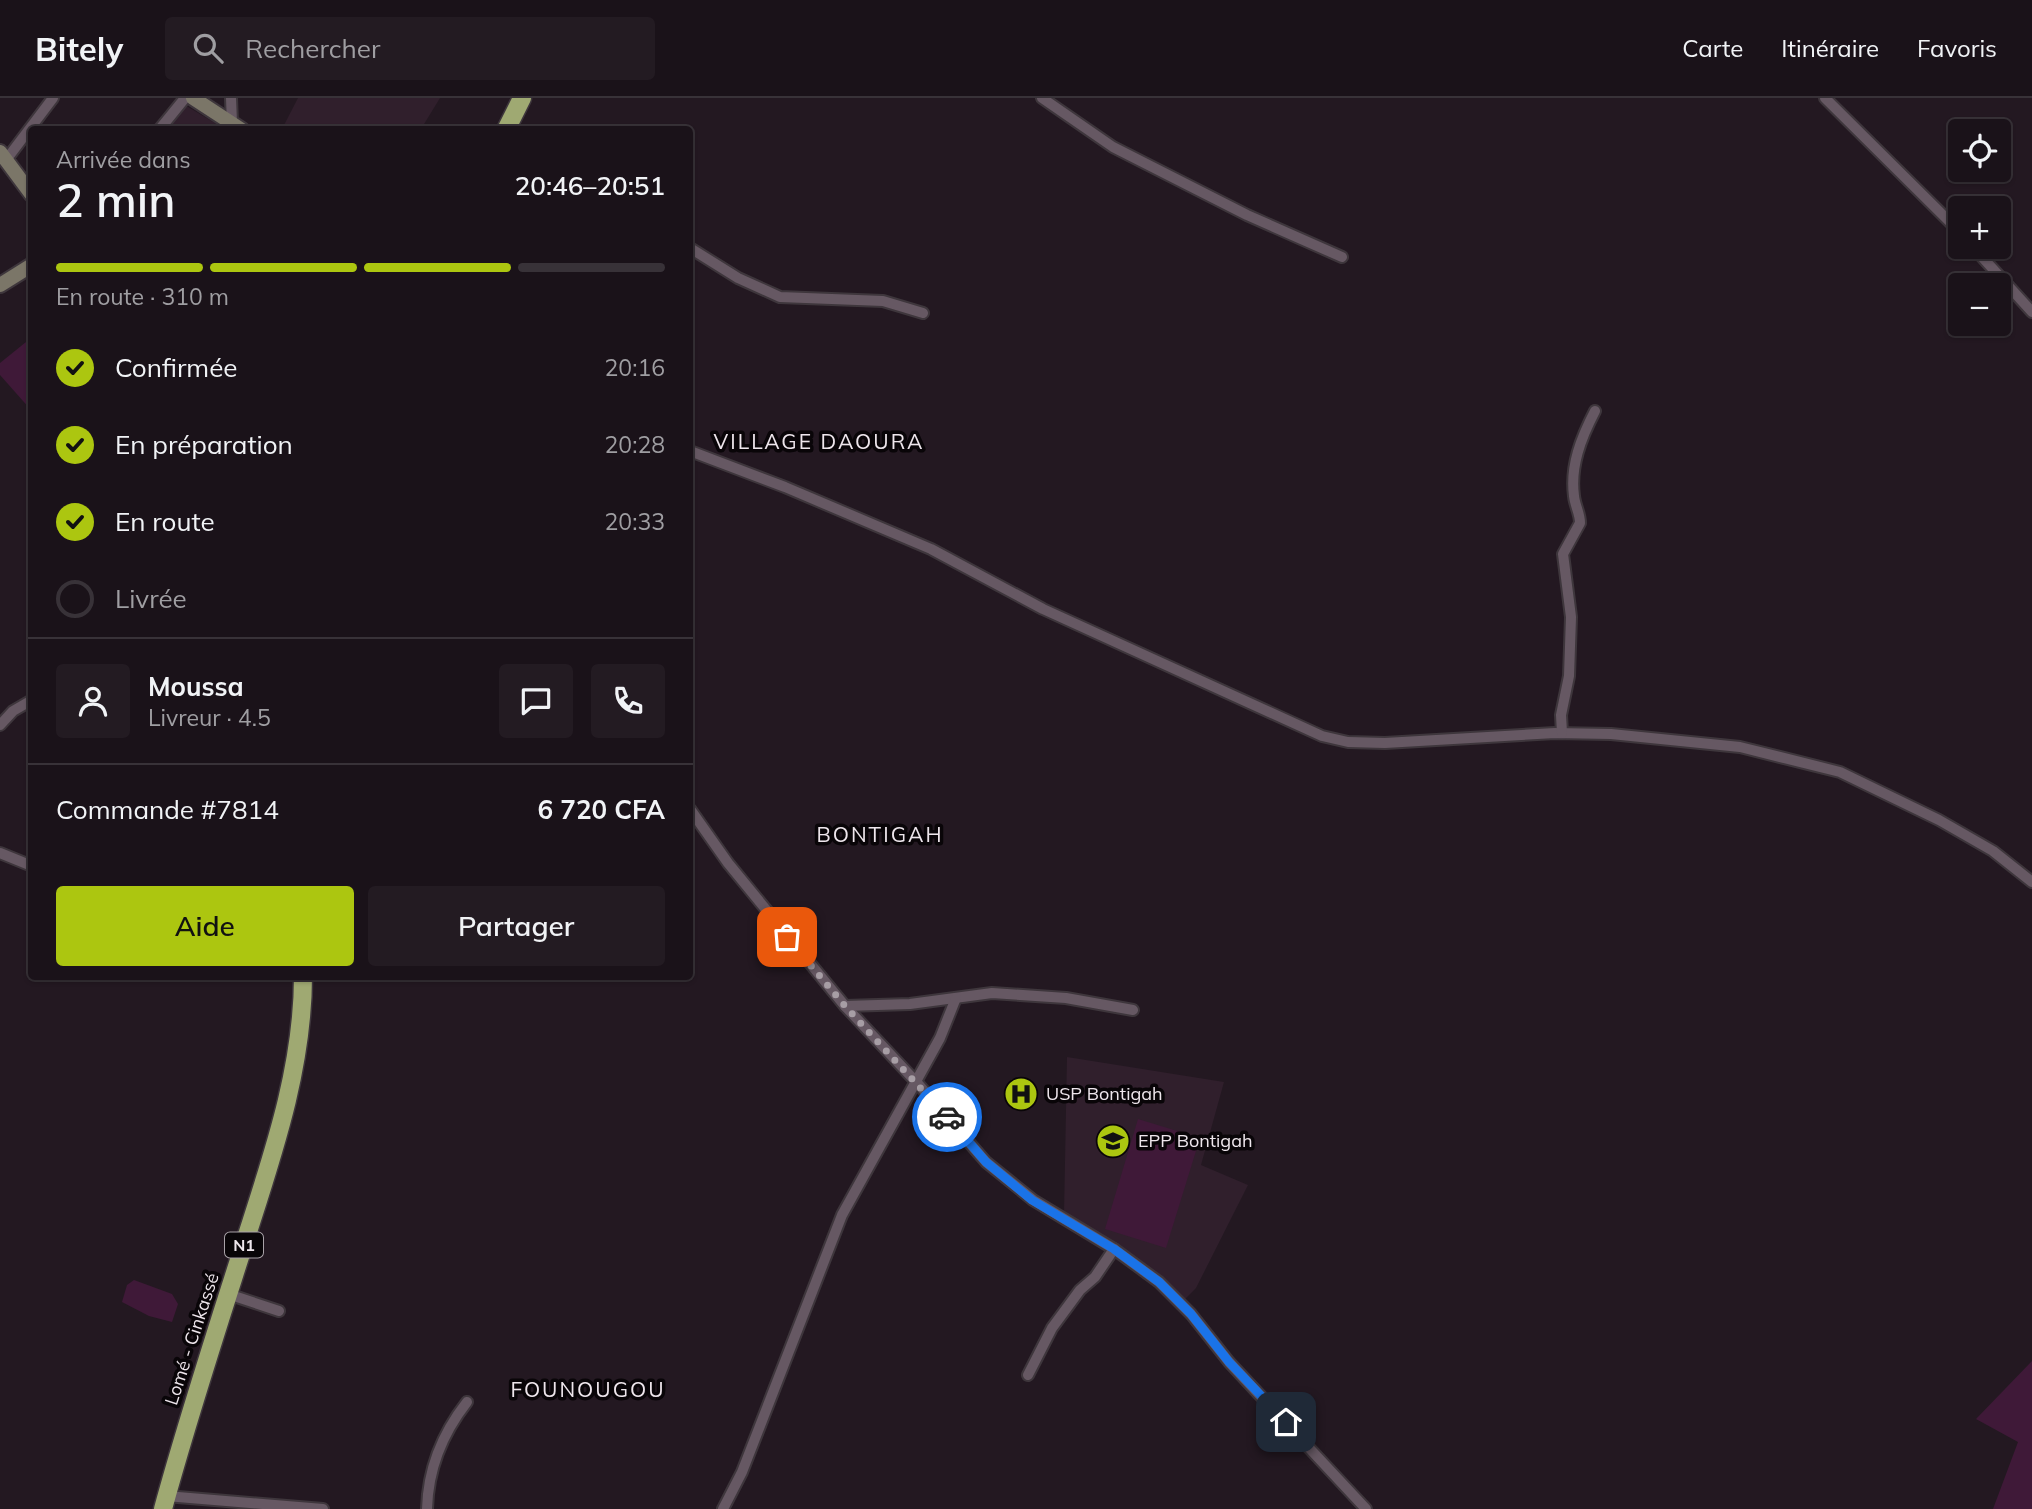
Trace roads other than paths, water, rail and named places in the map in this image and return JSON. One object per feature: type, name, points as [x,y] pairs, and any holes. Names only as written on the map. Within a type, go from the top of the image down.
[{"type":"highway","points":[[508,126],[522,98]]},
{"type":"highway","name":"Lomé - Cinkassé","points":[[165,1502],[273,1155],[287,1101],[303,980]]},
{"type":"main road","points":[[193,98],[237,126]]},
{"type":"main road","points":[[3,156],[28,190]]},
{"type":"main road","points":[[0,285],[28,268]]},
{"type":"street","points":[[29,126],[53,98]]},
{"type":"street","points":[[162,126],[185,98]]},
{"type":"street","points":[[231,98],[237,126]]},
{"type":"street","points":[[1042,98],[1123,153],[1247,215],[1342,257]]},
{"type":"street","points":[[1825,98],[1948,220]]},
{"type":"street","points":[[3,156],[28,127]]},
{"type":"street","points":[[693,250],[738,278],[780,297],[883,301],[923,313]]},
{"type":"street","points":[[1984,259],[2032,312]]},
{"type":"street","points":[[1562,733],[1561,715],[1569,676],[1571,617],[1563,554],[1580,523],[1574,500],[1574,468],[1581,440],[1595,411]]},
{"type":"street","points":[[693,452],[785,487],[931,549],[1043,609],[1322,736],[1348,742],[1385,743],[1562,733],[1611,734],[1740,747],[1840,772],[1939,820],[1993,850],[2032,882]]},
{"type":"street","points":[[0,725],[13,711],[28,702]]},
{"type":"street","points":[[693,813],[742,881],[845,1006],[915,1080],[986,1162],[1032,1200],[1114,1249],[1159,1282],[1191,1314],[1229,1362],[1366,1509]]},
{"type":"street","points":[[0,852],[28,864]]},
{"type":"street","points":[[845,1006],[910,1004],[992,993],[1101,1003],[1133,1010]]},
{"type":"street","points":[[723,1509],[742,1472],[842,1215],[940,1038],[957,998]]},
{"type":"street","points":[[1028,1375],[1052,1328],[1114,1249]]},
{"type":"street","points":[[228,1294],[279,1311]]},
{"type":"street","points":[[427,1509],[428,1481],[436,1455],[467,1402]]},
{"type":"street","points":[[165,1502],[323,1509]]},
{"type":"place","name":"USP Bontigah","points":[[1021,1094]]},
{"type":"place","name":"EPP Bontigah","points":[[1113,1141]]},
{"type":"district","name":"VILLAGE DAOURA","points":[[819,442]]},
{"type":"district","name":"BONTIGAH","points":[[880,835]]},
{"type":"district","name":"FOUNOUGOU","points":[[588,1390]]}]
